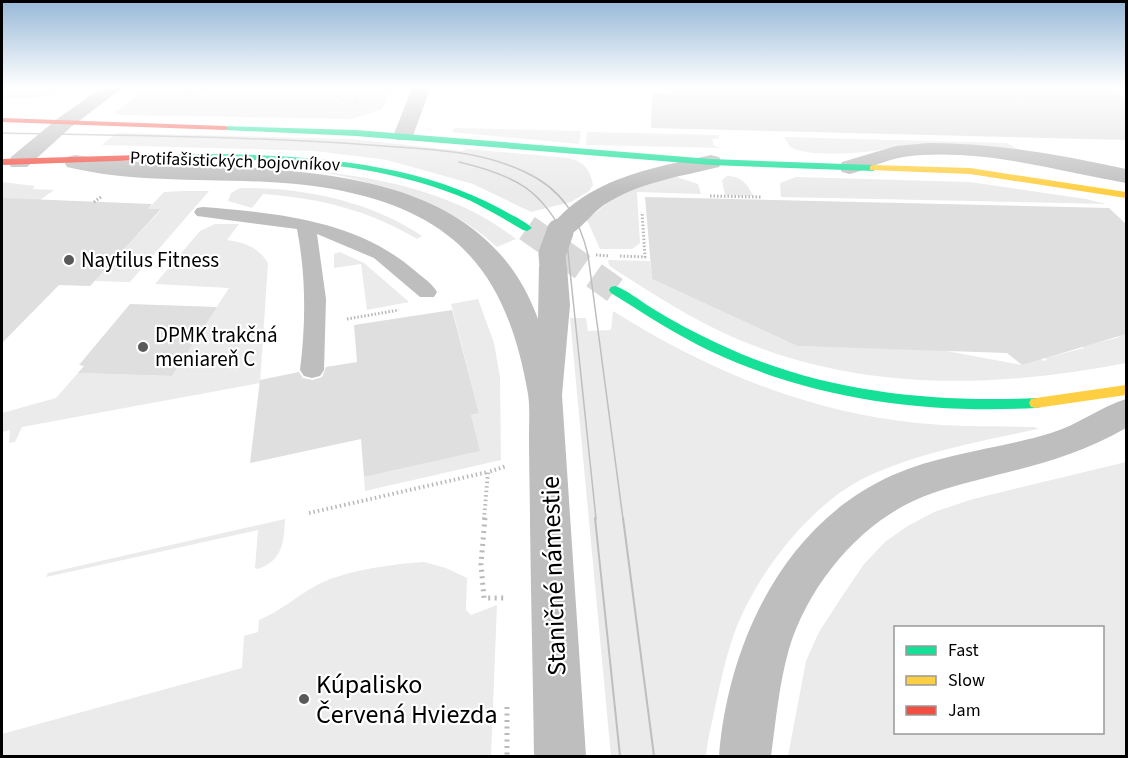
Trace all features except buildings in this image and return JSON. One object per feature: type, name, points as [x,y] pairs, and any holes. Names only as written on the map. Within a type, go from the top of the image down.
[{"type":"street","name":"Protifašistických bojovníkov","points":[[30,121],[403,136],[711,162],[970,171],[1126,195]]},
{"type":"street","points":[[403,136],[409,121]]},
{"type":"street","points":[[10,162],[64,123]]},
{"type":"street","name":"Protifašistických bojovníkov","points":[[850,167],[901,152],[928,150],[1031,158],[1126,176]]},
{"type":"street","name":"Protifašistických bojovníkov","points":[[10,162],[75,162],[175,156],[296,159],[378,168],[462,193],[503,212],[527,228]]},
{"type":"street","points":[[75,162],[144,171],[309,178],[372,191],[424,210],[467,238],[489,258],[500,273],[518,304],[545,395]]},
{"type":"street","name":"Protifašistických bojovníkov","points":[[545,395],[555,305],[552,254],[560,232],[588,204],[627,182],[653,173],[711,162]]},
{"type":"street","points":[[615,290],[692,336],[733,356],[792,377],[843,388],[892,397],[985,405],[1053,401],[1126,390]]},
{"type":"street","name":"Staničné námestie","points":[[545,395],[560,756]]},
{"type":"street","points":[[745,756],[758,674],[778,620],[817,555],[846,527],[874,504],[907,487],[1055,447],[1126,412]]},
{"type":"lane","points":[[203,212],[246,216],[306,227],[361,243],[383,255],[427,292]]},
{"type":"lane","points":[[306,227],[314,262],[317,325],[312,370]]},
{"type":"path","points":[[705,196],[767,198]]},
{"type":"path","points":[[596,255],[645,257],[642,205]]},
{"type":"path","points":[[309,513],[511,465]]},
{"type":"path","points":[[488,472],[482,564],[484,598],[507,597]]},
{"type":"shaded area","points":[[454,128],[581,131],[579,144],[451,132]]},
{"type":"shaded area","points":[[587,132],[719,135],[719,138],[712,139],[714,146],[722,148],[586,145]]},
{"type":"shaded area","points":[[117,133],[351,139],[463,151],[467,149],[569,158],[586,167],[593,185],[589,191],[571,202],[531,212],[473,184],[387,160],[316,151],[102,145]]},
{"type":"shaded area","points":[[784,137],[1007,143],[1024,153],[887,149],[824,154],[790,147]]},
{"type":"shaded area","points":[[317,171],[396,184],[421,191],[471,211],[494,223],[516,239],[497,247],[457,217],[413,196],[390,188]]},
{"type":"shaded area","points":[[727,176],[743,181],[753,196],[725,195],[722,180]]},
{"type":"shaded area","points":[[677,177],[698,184],[701,194],[637,192],[640,243],[632,249],[600,249],[587,220],[617,197],[640,185]]},
{"type":"shaded area","points":[[796,177],[970,182],[1106,204],[781,197],[780,183]]},
{"type":"shaded area","points":[[2,182],[35,186],[32,189],[54,190],[40,200],[2,200]]},
{"type":"shaded area","points":[[240,188],[287,190],[335,198],[380,214],[422,236],[417,239],[380,220],[323,202],[263,194],[252,208],[228,201],[231,193]]},
{"type":"shaded area","points":[[209,191],[130,282],[94,281],[161,210],[148,209],[164,192]]},
{"type":"shaded area","points":[[215,224],[239,224],[227,240],[251,247],[268,263],[260,383],[22,427],[15,442],[9,443],[10,430],[2,432],[2,413],[56,398],[78,373],[172,376],[229,288],[155,284],[200,231]]},
{"type":"shaded area","points":[[340,252],[364,263],[409,302],[367,310],[361,264],[334,268],[334,254]]},
{"type":"shaded area","points":[[608,260],[650,261],[652,279],[797,346],[941,350],[1022,365],[1041,359],[1044,361],[1047,360],[1045,358],[1084,348],[1082,346],[1117,338],[1126,332],[1126,363],[1076,372],[975,381],[875,376],[825,367],[776,354],[728,335],[671,305],[617,271],[609,265]]},
{"type":"shaded area","points":[[478,299],[494,343],[500,377],[501,460],[365,491],[364,477],[479,451],[471,415],[479,413],[451,304]]},
{"type":"shaded area","points":[[613,311],[648,332],[721,369],[758,385],[836,409],[917,423],[1035,427],[1038,429],[955,447],[894,465],[852,485],[830,500],[809,519],[772,563],[744,611],[734,634],[726,660],[706,756],[611,756],[570,318],[586,318],[588,331],[611,330]]},
{"type":"shaded area","points":[[1126,462],[1126,756],[788,756],[806,661],[819,632],[864,564],[885,542],[906,527],[934,512],[973,499]]},
{"type":"shaded area","points":[[285,519],[283,543],[277,555],[273,561],[258,569],[255,568],[258,530],[46,577],[48,573]]},
{"type":"shaded area","name":"Kúpalisko Červená Hviezda","points":[[424,562],[446,568],[467,578],[466,610],[471,615],[497,605],[491,756],[2,756],[2,734],[242,668],[244,636],[258,632],[259,620],[319,584],[356,571]]},
{"type":"tunnel","points":[[527,228],[615,290]]},
{"type":"tram line","points":[[2,133],[278,140],[429,149],[469,154],[507,164],[538,179],[559,196],[567,206],[580,228],[588,255],[623,519]]},
{"type":"tram line","points":[[459,162],[496,173],[525,187],[548,209],[567,242],[596,519]]},
{"type":"tram line","points":[[595,518],[620,756]]},
{"type":"tram line","points":[[623,518],[654,756]]},
{"type":"traffic: fast","points":[[225,128],[356,133],[711,162],[873,168]]},
{"type":"traffic: fast","points":[[140,158],[223,157],[305,160],[387,172],[427,182],[466,196],[527,228]]},
{"type":"traffic: fast","points":[[615,290],[701,341],[767,369],[804,381],[880,397],[919,402],[958,405],[1036,403]]},
{"type":"traffic: slow","points":[[873,168],[970,171],[1126,195]]},
{"type":"traffic: slow","points":[[1036,403],[1126,390]]},
{"type":"traffic: jam","points":[[40,121],[225,128]]},
{"type":"traffic: jam","points":[[2,162],[140,158]]},
{"type":"place","name":"Naytilus Fitness","points":[[69,260]]},
{"type":"place","name":"DPMK trakčná meniareň C","points":[[143,347]]},
{"type":"place","name":"Kúpalisko Červená Hviezda","points":[[304,699]]}]
